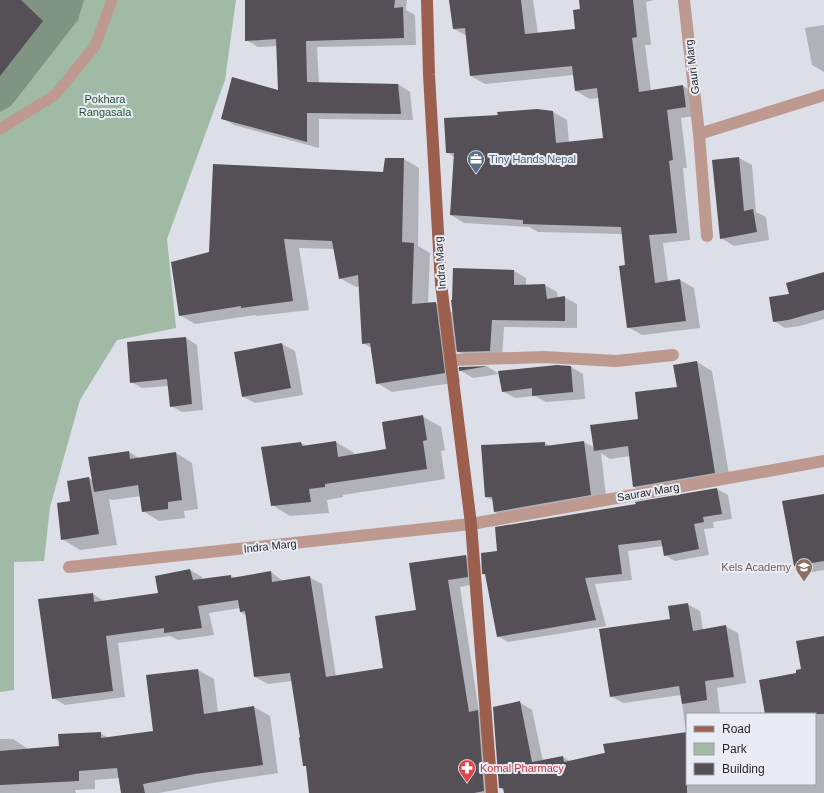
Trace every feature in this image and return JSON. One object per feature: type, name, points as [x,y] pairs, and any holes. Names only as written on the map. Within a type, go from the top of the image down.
[{"type":"main road","name":"Indra Marg","points":[[427,0],[429,75],[441,284],[471,524],[492,793]]},
{"type":"street","name":"Gauri Marg","points":[[684,0],[700,134],[707,236]]},
{"type":"street","points":[[700,134],[824,95]]},
{"type":"street","points":[[451,360],[544,357],[616,361],[673,355]]},
{"type":"street","name":"Saurav Marg","points":[[471,524],[824,461]]},
{"type":"street","name":"Indra Marg","points":[[70,567],[471,524]]},
{"type":"lane","points":[[0,129],[55,95],[95,46],[112,0]]},
{"type":"green space","name":"Pokhara Rangasala","points":[[0,0],[236,0],[225,80],[167,239],[176,328],[117,340],[80,400],[50,507],[44,561],[14,562],[14,690],[0,692]]},
{"type":"building","points":[[0,0],[21,0],[43,21],[0,76]]},
{"type":"building","points":[[245,0],[395,0],[394,8],[403,7],[404,38],[306,41],[307,82],[398,84],[401,114],[307,113],[307,142],[221,119],[232,77],[278,90],[276,39],[245,41]]},
{"type":"building","points":[[449,0],[521,0],[525,34],[575,29],[573,10],[580,9],[579,0],[633,0],[637,37],[632,38],[639,92],[683,85],[686,107],[667,110],[673,160],[669,161],[677,233],[649,235],[655,283],[680,279],[686,321],[627,328],[619,266],[625,265],[621,227],[523,224],[523,220],[450,215],[454,153],[446,153],[444,118],[498,115],[497,112],[537,109],[553,111],[556,143],[603,138],[597,88],[575,91],[572,66],[470,76],[465,28],[453,29]]},
{"type":"building","points":[[739,157],[744,211],[753,209],[757,232],[720,239],[712,160]]},
{"type":"building","points":[[385,158],[404,158],[402,242],[414,243],[412,304],[436,302],[445,373],[376,384],[370,343],[362,344],[358,275],[339,279],[332,241],[284,239],[293,301],[241,308],[241,306],[179,316],[171,262],[209,252],[213,164],[383,172]]},
{"type":"building","points":[[453,268],[514,270],[514,285],[545,284],[547,299],[565,296],[565,321],[492,320],[490,351],[457,352],[451,300]]},
{"type":"building","points":[[824,272],[824,310],[788,320],[773,322],[769,297],[789,294],[786,283]]},
{"type":"building","points":[[186,337],[192,404],[170,407],[167,379],[130,383],[127,342]]},
{"type":"building","points":[[282,343],[291,388],[242,397],[234,352]]},
{"type":"building","points":[[697,361],[715,473],[633,487],[628,446],[594,451],[590,425],[638,419],[635,392],[677,387],[673,365]]},
{"type":"building","points":[[557,365],[571,366],[573,392],[532,396],[532,388],[502,392],[498,371]]},
{"type":"building","points":[[489,366],[459,371],[459,367]]},
{"type":"building","points":[[423,415],[427,440],[423,441],[427,469],[325,484],[325,487],[309,489],[311,502],[271,506],[261,447],[301,442],[302,446],[336,441],[338,457],[386,449],[382,422]]},
{"type":"building","points":[[584,441],[591,495],[494,512],[492,497],[485,497],[481,445],[545,442],[545,446]]},
{"type":"building","points":[[129,451],[130,459],[176,452],[182,500],[168,502],[168,509],[142,512],[138,485],[94,492],[88,457]]},
{"type":"building","points":[[89,477],[99,534],[61,540],[57,503],[70,501],[67,481]]},
{"type":"building","points":[[717,488],[722,514],[703,517],[704,522],[694,524],[699,549],[664,556],[661,540],[618,545],[622,574],[585,578],[596,620],[497,637],[485,574],[482,574],[481,553],[497,551],[495,527],[636,504],[635,502]]},
{"type":"building","points":[[824,494],[824,561],[794,566],[782,501]]},
{"type":"building","points":[[466,555],[468,577],[448,580],[469,712],[478,710],[484,791],[474,793],[309,793],[306,766],[303,766],[290,673],[254,677],[245,611],[240,612],[238,600],[198,606],[202,628],[164,633],[164,628],[106,636],[113,691],[52,699],[38,599],[93,593],[94,602],[158,593],[155,576],[190,569],[193,580],[231,575],[231,578],[271,571],[272,582],[310,576],[326,677],[383,668],[375,616],[416,610],[409,563]]},
{"type":"building","points":[[688,603],[693,631],[726,625],[734,677],[705,681],[707,700],[682,704],[679,686],[610,697],[599,629],[670,619],[668,606]]},
{"type":"building","points":[[824,636],[824,714],[765,713],[759,680],[796,673],[796,670],[801,669],[796,641]]},
{"type":"building","points":[[198,669],[204,714],[254,706],[263,765],[195,774],[143,784],[145,793],[121,793],[117,768],[79,771],[79,781],[0,785],[0,751],[59,746],[58,734],[101,732],[101,738],[153,731],[146,675]]},
{"type":"building","points":[[520,701],[532,762],[563,756],[564,762],[605,753],[603,744],[686,732],[687,793],[504,793],[503,788],[499,788],[493,707]]},
{"type":"place","name":"Tiny Hands Nepal","points":[[476,174]]},
{"type":"place","name":"Kels Academy","points":[[804,582]]},
{"type":"place","name":"Komal Pharmacy","points":[[467,783]]}]
